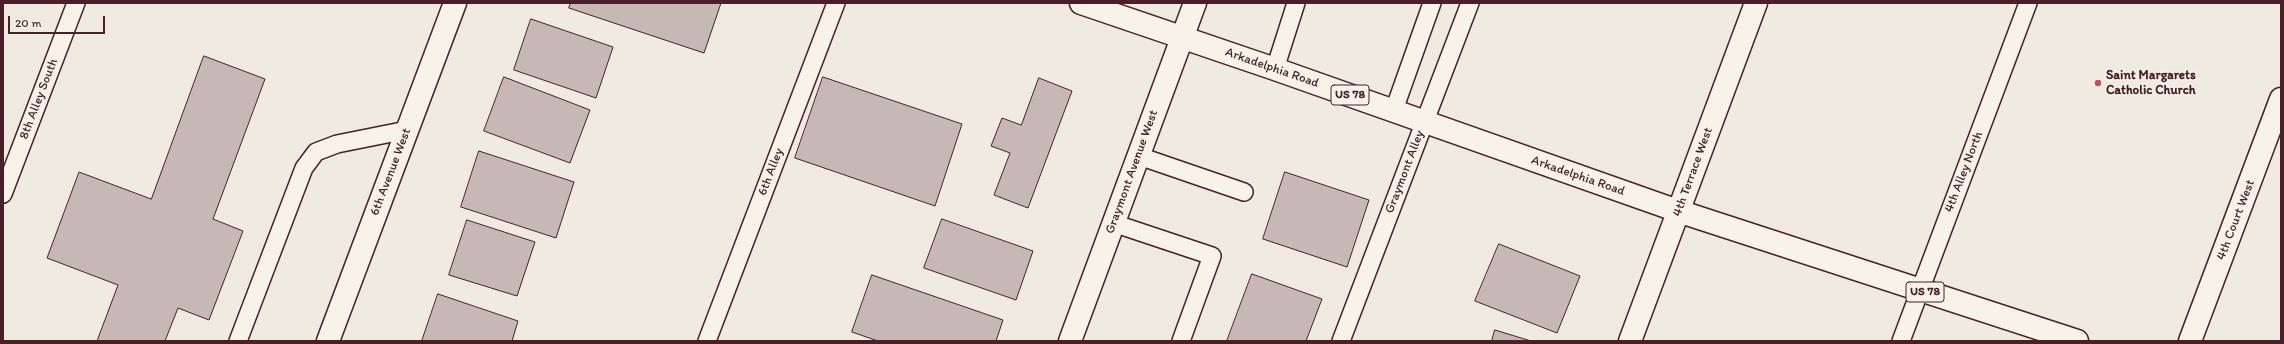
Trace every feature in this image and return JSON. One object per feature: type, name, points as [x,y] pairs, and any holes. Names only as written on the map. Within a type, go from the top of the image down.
[{"type":"main road","name":"6th Avenue West","points":[[328,341],[455,3]]},
{"type":"main road","name":"Arkadelphia Road","points":[[1081,3],[1394,110],[1424,122],[1678,211],[2077,341]]},
{"type":"main road","name":"Graymont Avenue West","points":[[1070,341],[1195,3]]},
{"type":"main road","name":"4th Terrace West","points":[[1630,341],[1756,3]]},
{"type":"main road","name":"4th Court West","points":[[2190,341],[2281,99]]},
{"type":"lane","name":"8th Alley South","points":[[3,194],[76,3]]},
{"type":"lane","name":"6th Alley","points":[[707,341],[836,3]]},
{"type":"lane","points":[[1275,69],[1296,3]]},
{"type":"lane","points":[[1394,110],[1432,3]]},
{"type":"lane","name":"Graymont Alley","points":[[1341,341],[1470,3]]},
{"type":"lane","name":"4th Alley North","points":[[1901,341],[2028,3]]},
{"type":"lane","points":[[238,341],[304,168],[316,152],[337,144],[407,130]]},
{"type":"lane","points":[[1139,156],[1244,192]]},
{"type":"lane","points":[[1113,223],[1212,256],[1181,341]]},
{"type":"building","points":[[571,3],[721,3],[704,53],[569,8]]},
{"type":"building","points":[[531,19],[613,47],[596,98],[514,70]]},
{"type":"building","points":[[204,56],[265,79],[213,219],[243,231],[209,320],[178,308],[165,341],[97,341],[118,285],[47,258],[79,172],[151,199]]},
{"type":"building","points":[[504,77],[590,110],[570,163],[484,131]]},
{"type":"building","points":[[823,77],[962,124],[935,206],[795,158]]},
{"type":"building","points":[[1039,78],[1072,91],[1028,208],[994,195],[1010,153],[991,146],[1002,118],[1021,125]]},
{"type":"building","points":[[479,151],[574,182],[556,238],[461,207]]},
{"type":"building","points":[[1285,172],[1369,200],[1347,267],[1263,239]]},
{"type":"building","points":[[942,219],[1033,251],[1016,300],[924,268]]},
{"type":"building","points":[[467,220],[535,242],[517,296],[449,275]]},
{"type":"building","points":[[1499,244],[1580,276],[1557,333],[1475,301]]},
{"type":"building","points":[[1252,274],[1322,299],[1306,341],[1227,341]]},
{"type":"building","points":[[872,275],[1003,320],[996,341],[878,341],[852,332]]},
{"type":"building","points":[[438,294],[518,321],[512,341],[422,341]]},
{"type":"building","points":[[1495,330],[1531,341],[1492,341]]},
{"type":"place","name":"Saint Margarets Catholic Church","points":[[2098,83]]}]
